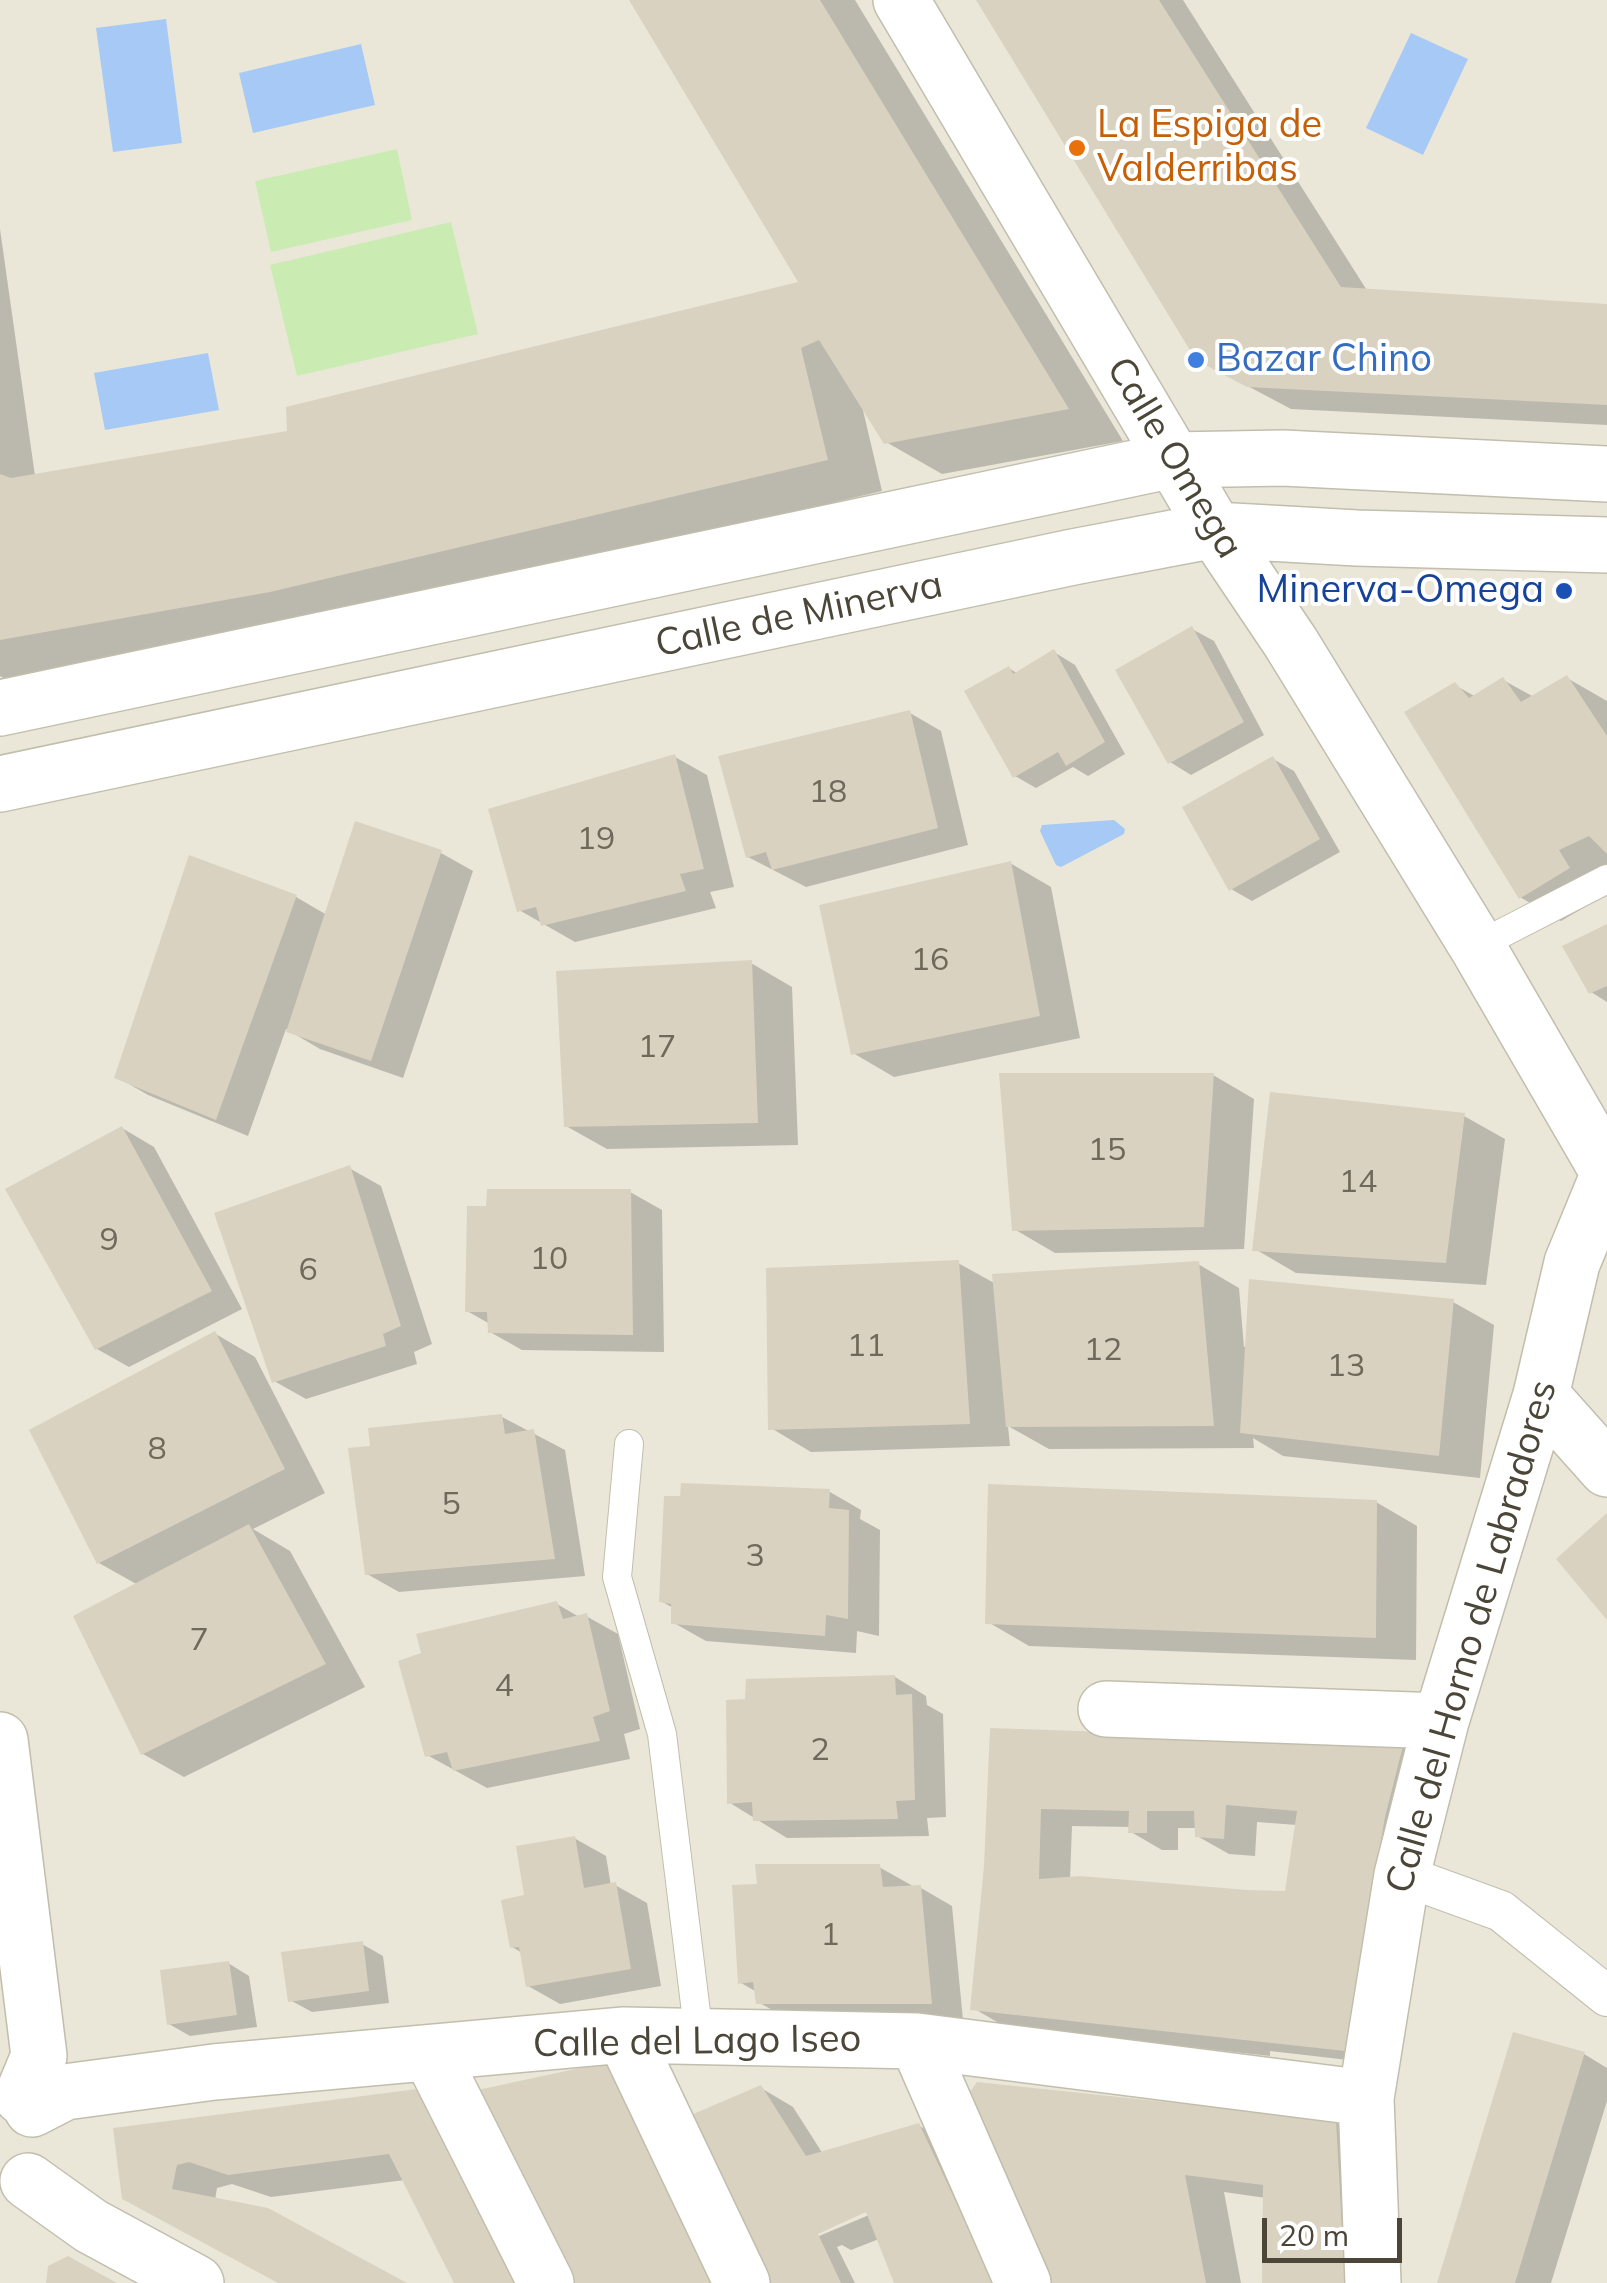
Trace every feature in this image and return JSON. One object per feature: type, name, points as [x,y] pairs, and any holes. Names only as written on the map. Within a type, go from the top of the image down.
[{"type":"street","name":"Calle Omega","points":[[900,0],[1215,530],[1290,642],[1607,1170]]},
{"type":"street","name":"Calle de Minerva","points":[[0,708],[1173,460],[1283,458],[1607,474]]},
{"type":"street","name":"Calle de Minerva","points":[[0,784],[1215,530],[1607,545]]},
{"type":"street","name":"Calle del Horno de Labradores","points":[[1372,2283],[1366,2098],[1402,1875],[1441,1721],[1541,1395],[1572,1263],[1607,1178]]},
{"type":"street","points":[[1541,1395],[1607,1468]]},
{"type":"street","points":[[1106,1708],[1441,1721]]},
{"type":"street","points":[[0,1740],[32,1996],[17,2031],[13,2086],[39,2126],[42,2145],[37,2164],[14,2190],[196,2283]]},
{"type":"street","points":[[1402,1875],[1500,1911],[1607,1996]]},
{"type":"street","points":[[624,2035],[742,2283]]},
{"type":"street","name":"Calle del Lago Iseo","points":[[13,2086],[65,2092],[214,2072],[624,2035],[918,2040],[1366,2098]]},
{"type":"street","points":[[918,2040],[1022,2283]]},
{"type":"street","points":[[430,2053],[546,2283]]},
{"type":"lane","points":[[1476,946],[1607,879]]},
{"type":"lane","points":[[628,1444],[617,1577],[662,1734],[699,2037]]},
{"type":"shaded area","points":[[0,0],[1607,0],[1607,2283],[0,2283]]},
{"type":"green space","points":[[397,149],[412,220],[271,252],[255,181]]},
{"type":"green space","points":[[451,222],[478,334],[297,376],[270,265]]},
{"type":"water","points":[[166,19],[182,143],[113,152],[96,28]]},
{"type":"water","points":[[1411,33],[1468,59],[1423,155],[1366,128]]},
{"type":"water","points":[[361,44],[375,105],[253,133],[239,73]]},
{"type":"water","points":[[208,353],[219,410],[105,430],[94,373]]},
{"type":"water","points":[[1114,820],[1125,829],[1124,834],[1061,867],[1056,865],[1040,831],[1042,825]]},
{"type":"building","points":[[629,0],[820,0],[1069,409],[884,444],[819,340],[801,348],[828,460],[270,592],[0,640],[0,474],[11,478],[287,431],[286,407],[798,282]]},
{"type":"building","points":[[976,0],[1159,0],[1341,287],[1607,304],[1607,405],[1247,387],[1196,360]]},
{"type":"building","points":[[1192,626],[1244,722],[1168,764],[1115,670]]},
{"type":"building","points":[[1054,649],[1105,742],[1066,766],[1058,752],[1013,778],[964,691],[1009,666],[1013,674]]},
{"type":"building","points":[[1567,675],[1607,736],[1607,854],[1589,836],[1559,850],[1570,868],[1519,899],[1404,712],[1455,682],[1469,698],[1503,677],[1521,702]]},
{"type":"building","points":[[910,710],[938,828],[772,870],[766,852],[746,858],[718,756]]},
{"type":"building","points":[[675,754],[704,869],[680,874],[686,891],[541,926],[536,907],[517,912],[488,809]]},
{"type":"building","points":[[1273,756],[1320,839],[1229,891],[1182,807]]},
{"type":"building","points":[[355,821],[442,850],[371,1061],[286,1032]]},
{"type":"building","points":[[189,855],[297,895],[216,1120],[114,1078]]},
{"type":"building","points":[[1011,861],[1040,1016],[851,1055],[819,905]]},
{"type":"building","points":[[1607,924],[1607,986],[1589,994],[1562,946]]},
{"type":"building","points":[[752,960],[758,1123],[564,1127],[556,971]]},
{"type":"building","points":[[999,1073],[1214,1073],[1204,1227],[1012,1231]]},
{"type":"building","points":[[1270,1092],[1465,1113],[1446,1263],[1252,1251]]},
{"type":"building","points":[[122,1126],[212,1291],[95,1350],[5,1189]]},
{"type":"building","points":[[350,1165],[401,1326],[383,1334],[386,1346],[272,1383],[214,1213]]},
{"type":"building","points":[[487,1189],[631,1189],[633,1335],[488,1333],[487,1312],[465,1312],[467,1206],[486,1206]]},
{"type":"building","points":[[959,1260],[970,1424],[768,1430],[766,1268]]},
{"type":"building","points":[[1199,1261],[1214,1426],[1006,1427],[992,1274]]},
{"type":"building","points":[[1249,1279],[1454,1299],[1439,1456],[1240,1433]]},
{"type":"building","points":[[215,1331],[285,1469],[97,1564],[29,1430]]},
{"type":"building","points":[[502,1414],[505,1434],[534,1429],[555,1559],[365,1575],[348,1448],[370,1446],[368,1428]]},
{"type":"building","points":[[681,1483],[830,1489],[829,1508],[849,1510],[848,1619],[826,1615],[825,1636],[671,1624],[671,1604],[659,1602],[664,1496],[680,1496]]},
{"type":"building","points":[[988,1484],[1377,1500],[1376,1638],[985,1624]]},
{"type":"building","points":[[1607,1513],[1607,1620],[1556,1559]]},
{"type":"building","points":[[249,1524],[326,1664],[141,1755],[73,1616]]},
{"type":"building","points":[[557,1601],[563,1619],[587,1613],[610,1711],[593,1717],[600,1741],[453,1771],[447,1752],[425,1757],[398,1661],[421,1653],[416,1634]]},
{"type":"building","points":[[895,1675],[896,1695],[912,1694],[915,1800],[896,1801],[898,1819],[753,1821],[752,1802],[727,1804],[726,1700],[745,1699],[746,1679]]},
{"type":"building","points":[[990,1728],[1404,1742],[1385,1817],[1345,2051],[970,2010],[984,1866]],"holes":[[[1226,1805],[1297,1811],[1285,1891],[1080,1876],[1039,1879],[1041,1809],[1129,1811],[1128,1833],[1147,1833],[1147,1811],[1194,1811],[1195,1837],[1224,1839]]]},
{"type":"building","points":[[575,1836],[584,1888],[616,1882],[631,1969],[526,1987],[519,1947],[510,1948],[501,1900],[524,1895],[516,1846]]},
{"type":"building","points":[[755,1864],[880,1864],[883,1887],[921,1885],[932,2004],[756,2004],[753,1982],[738,1984],[732,1885],[757,1884]]},
{"type":"building","points":[[363,1941],[369,1991],[288,2002],[281,1952]]},
{"type":"building","points":[[229,1961],[237,2015],[167,2025],[160,1970]]},
{"type":"building","points":[[1513,2032],[1585,2052],[1515,2283],[1437,2283]]},
{"type":"building","points":[[617,2060],[728,2283],[573,2283],[473,2091]]},
{"type":"building","points":[[977,2082],[1336,2120],[1345,2283],[1262,2283],[1263,2185],[1185,2175],[1206,2283],[1049,2283],[965,2099]]},
{"type":"building","points":[[761,2085],[806,2156],[919,2123],[994,2283],[894,2283],[866,2212],[818,2234],[841,2283],[763,2283],[684,2118]]},
{"type":"building","points":[[425,2088],[523,2283],[454,2283],[389,2154],[228,2175],[189,2162],[177,2165],[172,2189],[268,2208],[407,2283],[278,2283],[122,2199],[113,2128]]},
{"type":"building","points":[[68,2256],[117,2283],[46,2283],[48,2266]]},
{"type":"place","name":"La Espiga de Valderribas","points":[[1077,148]]},
{"type":"place","name":"Bazar Chino","points":[[1196,360]]},
{"type":"place","name":"Minerva-Omega","points":[[1564,591]]}]
